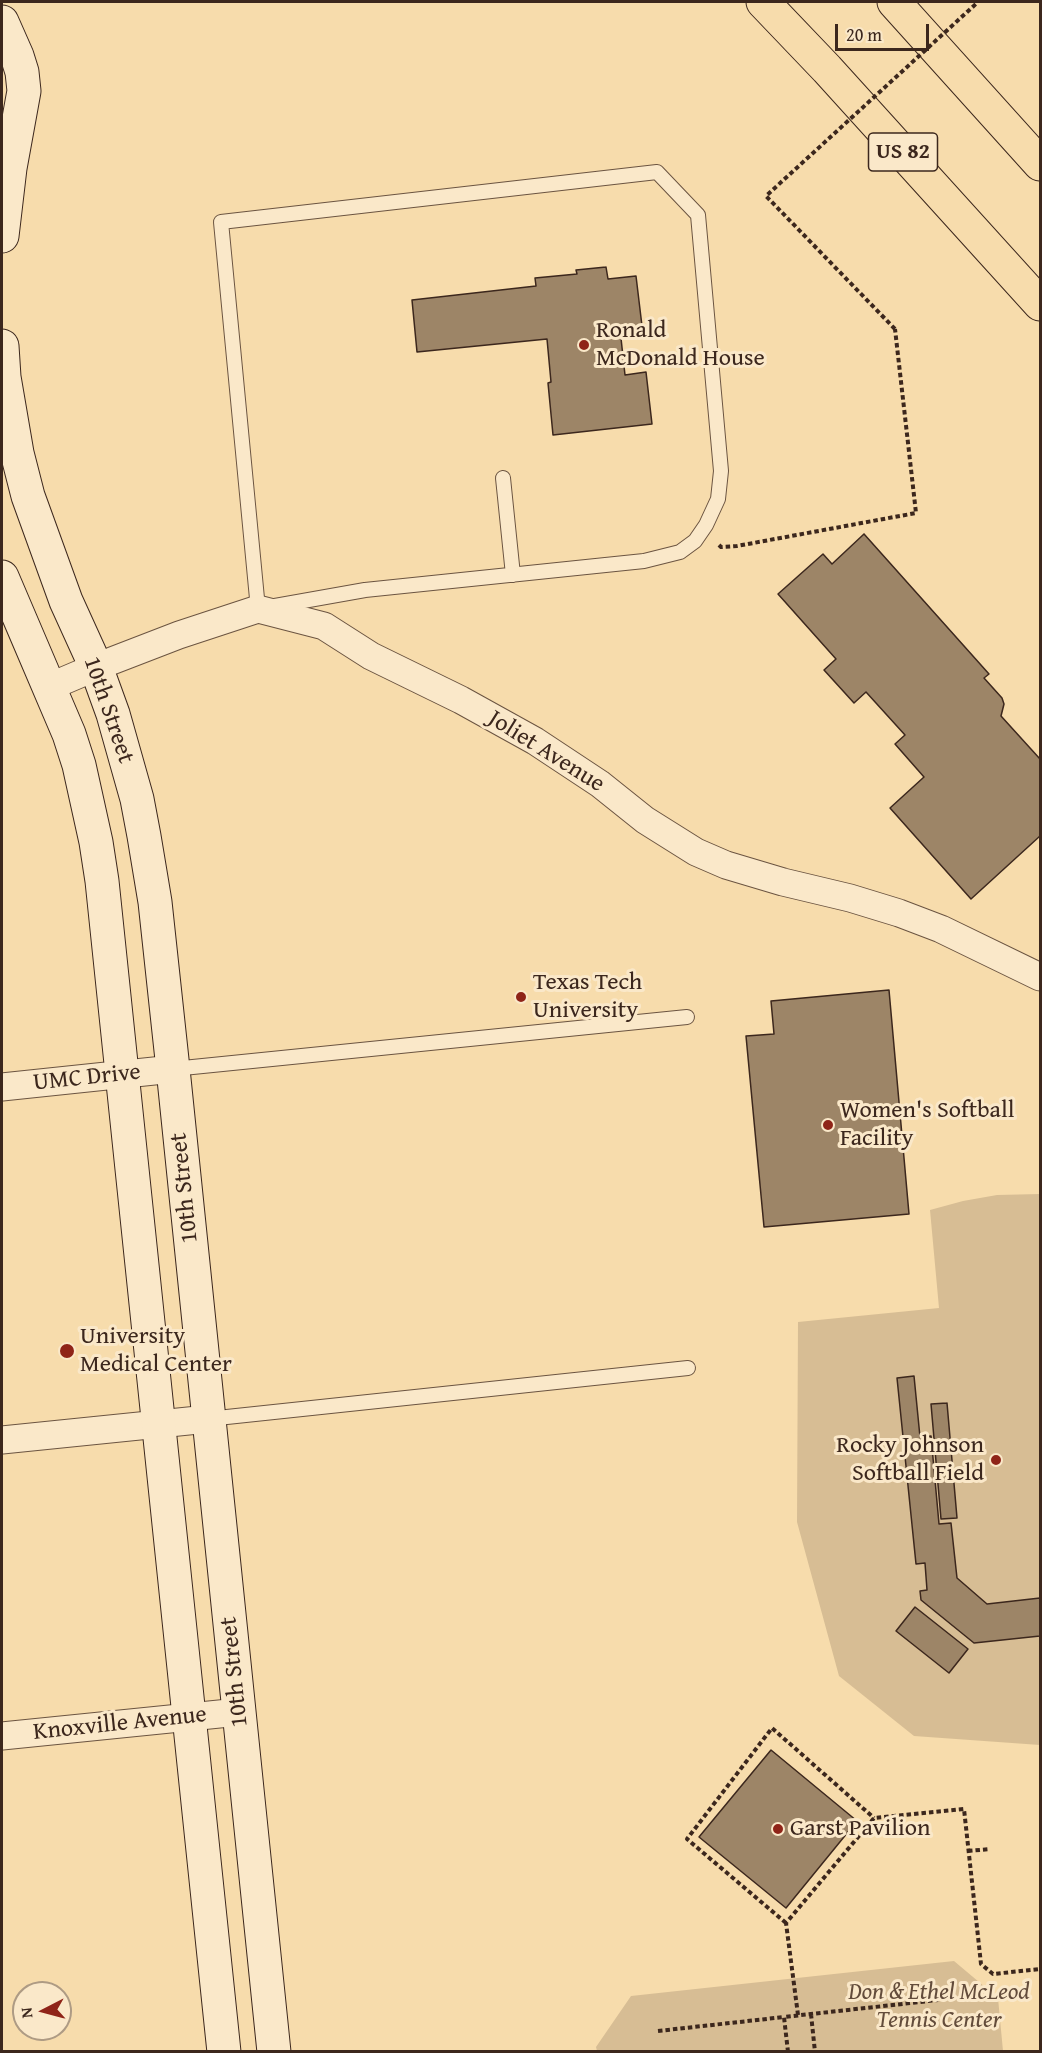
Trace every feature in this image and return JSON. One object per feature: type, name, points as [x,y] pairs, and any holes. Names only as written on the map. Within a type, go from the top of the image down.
[{"type":"highway","name":"US 82","points":[[763,2],[1041,304]]},
{"type":"highway","points":[[894,2],[1041,164]]},
{"type":"street","points":[[2,22],[17,56],[24,90],[10,168],[2,236]]},
{"type":"street","name":"10th Street","points":[[2,369],[17,453],[28,496],[66,601],[96,667],[113,714],[137,800],[155,902],[274,2052]]},
{"type":"street","name":"10th Street","points":[[2,577],[69,734],[79,765],[96,842],[224,2052]]},
{"type":"street","points":[[49,687],[179,635],[258,609]]},
{"type":"street","name":"Joliet Avenue","points":[[258,609],[324,626],[371,656],[461,700],[517,731],[600,784],[645,820],[696,852],[726,865],[899,913],[941,929],[1041,977]]},
{"type":"street","name":"UMC Drive","points":[[2,1087],[173,1069]]},
{"type":"street","points":[[2,1440],[208,1419]]},
{"type":"street","name":"Knoxville Avenue","points":[[2,1736],[239,1712]]},
{"type":"lane","points":[[657,172],[698,214],[722,471],[717,499],[704,529],[695,541],[680,552],[663,558],[513,575],[364,590],[258,609],[221,222],[657,172]]},
{"type":"lane","points":[[503,478],[513,575]]},
{"type":"lane","points":[[173,1069],[687,1017]]},
{"type":"lane","points":[[208,1419],[688,1368]]},
{"type":"path","points":[[704,529],[721,547],[737,546],[916,513],[895,329],[766,196],[978,2]]},
{"type":"path","points":[[798,2015],[786,1923],[687,1839],[772,1728],[874,1818]]},
{"type":"path","points":[[786,1923],[874,1818],[963,1809],[981,1964],[993,1974],[1041,1969]]},
{"type":"path","points":[[968,1851],[990,1849]]},
{"type":"path","points":[[658,2031],[938,2000]]},
{"type":"path","points":[[811,2014],[815,2052]]},
{"type":"path","points":[[784,2017],[788,2052]]},
{"type":"green space","points":[[1040,1194],[1040,1745],[914,1736],[839,1676],[797,1522],[798,1322],[939,1308],[930,1210],[997,1195]]},
{"type":"green space","name":"Don & Ethel McLeod Tennis Center","points":[[954,1961],[998,1998],[1003,2051],[597,2051],[596,2047],[631,1996]]},
{"type":"building","name":"Ronald McDonald House","points":[[606,267],[608,279],[636,276],[642,326],[620,329],[625,375],[646,372],[652,424],[553,435],[547,339],[417,352],[412,300],[536,286],[535,278],[577,274],[576,270]]},
{"type":"building","points":[[864,534],[989,674],[984,678],[1002,698],[1004,704],[1001,716],[1040,759],[1040,836],[971,899],[890,808],[924,777],[895,744],[905,735],[866,692],[854,703],[824,670],[836,659],[778,594],[823,554],[832,564]]},
{"type":"building","name":"Women's Softball Facility","points":[[889,990],[909,1214],[764,1227],[746,1036],[774,1034],[771,1001]]},
{"type":"building","points":[[914,1376],[920,1437],[931,1436],[939,1524],[951,1523],[957,1578],[987,1604],[1040,1598],[1040,1636],[974,1643],[921,1600],[920,1591],[927,1590],[925,1563],[916,1564],[897,1378]]},
{"type":"building","points":[[947,1403],[957,1518],[941,1519],[931,1404]]},
{"type":"building","points":[[915,1607],[968,1649],[949,1673],[896,1631]]},
{"type":"building","name":"Garst Pavilion","points":[[771,1750],[857,1821],[786,1908],[699,1837]]},
{"type":"place","name":"Ronald McDonald House","points":[[584,345]]},
{"type":"place","name":"Texas Tech University","points":[[521,997]]},
{"type":"place","name":"Women's Softball Facility","points":[[828,1125]]},
{"type":"place","name":"University Medical Center","points":[[67,1351]]},
{"type":"place","name":"Rocky Johnson Softball Field","points":[[996,1460]]},
{"type":"place","name":"Garst Pavilion","points":[[778,1829]]}]
